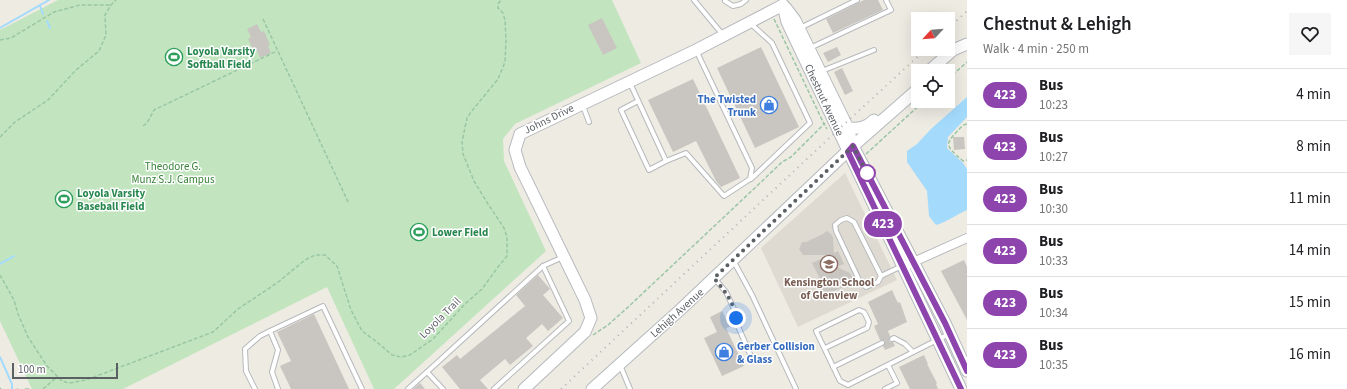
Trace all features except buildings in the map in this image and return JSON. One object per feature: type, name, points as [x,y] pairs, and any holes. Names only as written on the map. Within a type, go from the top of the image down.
[{"type":"street","name":"Johns Drive","points":[[524,389],[585,332],[591,318],[585,300],[520,167],[515,150],[520,134],[696,50],[770,11],[782,2]]},
{"type":"street","name":"Chestnut Avenue","points":[[782,2],[787,22],[795,30],[851,149],[908,264],[950,334],[967,370]]},
{"type":"street","points":[[938,64],[953,50],[967,45]]},
{"type":"street","points":[[946,64],[967,45]]},
{"type":"street","name":"Chestnut Avenue","points":[[805,50],[820,72],[848,128],[851,149]]},
{"type":"street","points":[[848,128],[858,129],[867,126],[911,87]]},
{"type":"street","name":"Lehigh Avenue","points":[[592,389],[911,95]]},
{"type":"street","points":[[908,264],[966,240]]},
{"type":"street","name":"Chestnut Avenue","points":[[908,264],[938,340],[961,389]]},
{"type":"lane","points":[[694,0],[724,35]]},
{"type":"lane","points":[[725,2],[733,6],[741,4],[746,0]]},
{"type":"lane","points":[[795,30],[857,0]]},
{"type":"lane","points":[[805,50],[891,10],[886,0]]},
{"type":"lane","points":[[638,101],[621,110],[649,170],[686,153],[724,196],[750,179],[810,123],[772,43],[749,22]]},
{"type":"lane","points":[[696,50],[752,168],[750,179]]},
{"type":"lane","points":[[820,72],[874,50]]},
{"type":"lane","points":[[629,81],[666,161]]},
{"type":"lane","points":[[582,104],[589,122]]},
{"type":"lane","points":[[881,276],[854,222],[847,218],[841,220],[835,225],[836,231],[860,282],[866,287],[878,282],[881,276],[908,264]]},
{"type":"lane","points":[[408,389],[543,266],[564,256]]},
{"type":"lane","points":[[733,260],[752,295],[796,389]]},
{"type":"lane","points":[[494,389],[569,320],[543,266]]},
{"type":"lane","points":[[714,278],[726,292],[735,312],[737,324],[753,361]]},
{"type":"lane","points":[[255,389],[246,371],[245,348],[260,336],[324,306],[362,389]]},
{"type":"lane","points":[[824,348],[867,328],[869,322],[864,312],[859,310],[816,331],[824,348],[834,367],[840,381],[848,385],[950,334]]},
{"type":"lane","points":[[270,331],[278,350],[272,372],[278,389]]},
{"type":"lane","points":[[892,339],[894,338],[905,344],[913,352]]},
{"type":"lane","points":[[834,367],[882,343]]},
{"type":"lane","points":[[620,364],[630,389]]},
{"type":"lane","points":[[885,389],[897,383],[888,365]]},
{"type":"lane","points":[[427,372],[443,389]]},
{"type":"lane","points":[[851,384],[853,389]]},
{"type":"path","points":[[0,137],[15,122],[48,100],[76,70],[99,51],[106,35],[105,15],[110,5],[116,0]]},
{"type":"path","name":"Loyola Trail","points":[[57,377],[62,381],[70,383],[86,380],[213,332],[238,309],[277,283],[305,260],[316,255],[325,255],[337,266],[351,310],[362,331],[392,355],[401,357],[410,355],[433,339],[465,304],[482,289],[507,256],[507,237],[504,228],[474,181],[463,154],[462,142],[467,118],[498,79],[505,62],[506,41],[504,20],[503,13],[498,8],[498,4],[501,0]]},
{"type":"path","points":[[0,40],[11,38],[54,12],[80,5],[110,5]]},
{"type":"path","points":[[770,11],[824,124]]},
{"type":"path","points":[[263,19],[349,204]]},
{"type":"path","points":[[143,126],[147,123],[154,110],[278,51]]},
{"type":"path","points":[[955,73],[967,62]]},
{"type":"path","points":[[866,154],[916,108]]},
{"type":"path","points":[[589,338],[608,325],[626,309],[782,162],[791,157],[829,120]]},
{"type":"path","points":[[967,124],[963,125],[950,140],[949,145],[950,150],[963,161],[967,160]]},
{"type":"path","points":[[0,275],[14,300],[18,314],[28,337],[47,366],[57,377],[44,389]]},
{"type":"shaded area","name":"Kensington School of Glenview","points":[[845,173],[897,280],[798,327],[761,248]]},
{"type":"green space","name":"Theodore G. Munz S.J. Campus","points":[[58,0],[612,0],[641,63],[515,124],[503,139],[504,161],[546,251],[394,389],[374,389],[327,287],[123,389],[32,389],[0,321],[0,30]]},
{"type":"water","points":[[967,97],[967,117],[948,137],[947,148],[963,163],[967,169],[967,210],[945,222],[936,225],[929,216],[927,191],[907,162],[907,151],[917,144]]},
{"type":"waterway","points":[[0,28],[49,0]]},
{"type":"waterway","points":[[40,6],[43,14]]},
{"type":"waterway","points":[[47,21],[50,28]]},
{"type":"waterway","points":[[0,264],[14,256]]},
{"type":"waterway","points":[[0,357],[12,384],[12,389]]},
{"type":"railway","points":[[955,22],[967,11]]},
{"type":"railway","points":[[561,389],[918,56]]},
{"type":"bus line","name":"423","points":[[961,389],[848,152],[853,146],[945,323],[967,371]]},
{"type":"place","name":"Loyola Varsity Softball Field","points":[[174,57]]},
{"type":"place","name":"The Twisted Trunk","points":[[769,105]]},
{"type":"place","name":"Loyola Varsity Baseball Field","points":[[64,199]]},
{"type":"place","name":"Lower Field","points":[[419,232]]},
{"type":"place","name":"Kensington School of Glenview","points":[[829,264]]},
{"type":"place","name":"Gerber Collision & Glass","points":[[724,352]]},
{"type":"route","points":[[736,318],[735,312],[726,292],[714,278],[853,146],[867,173]]}]
